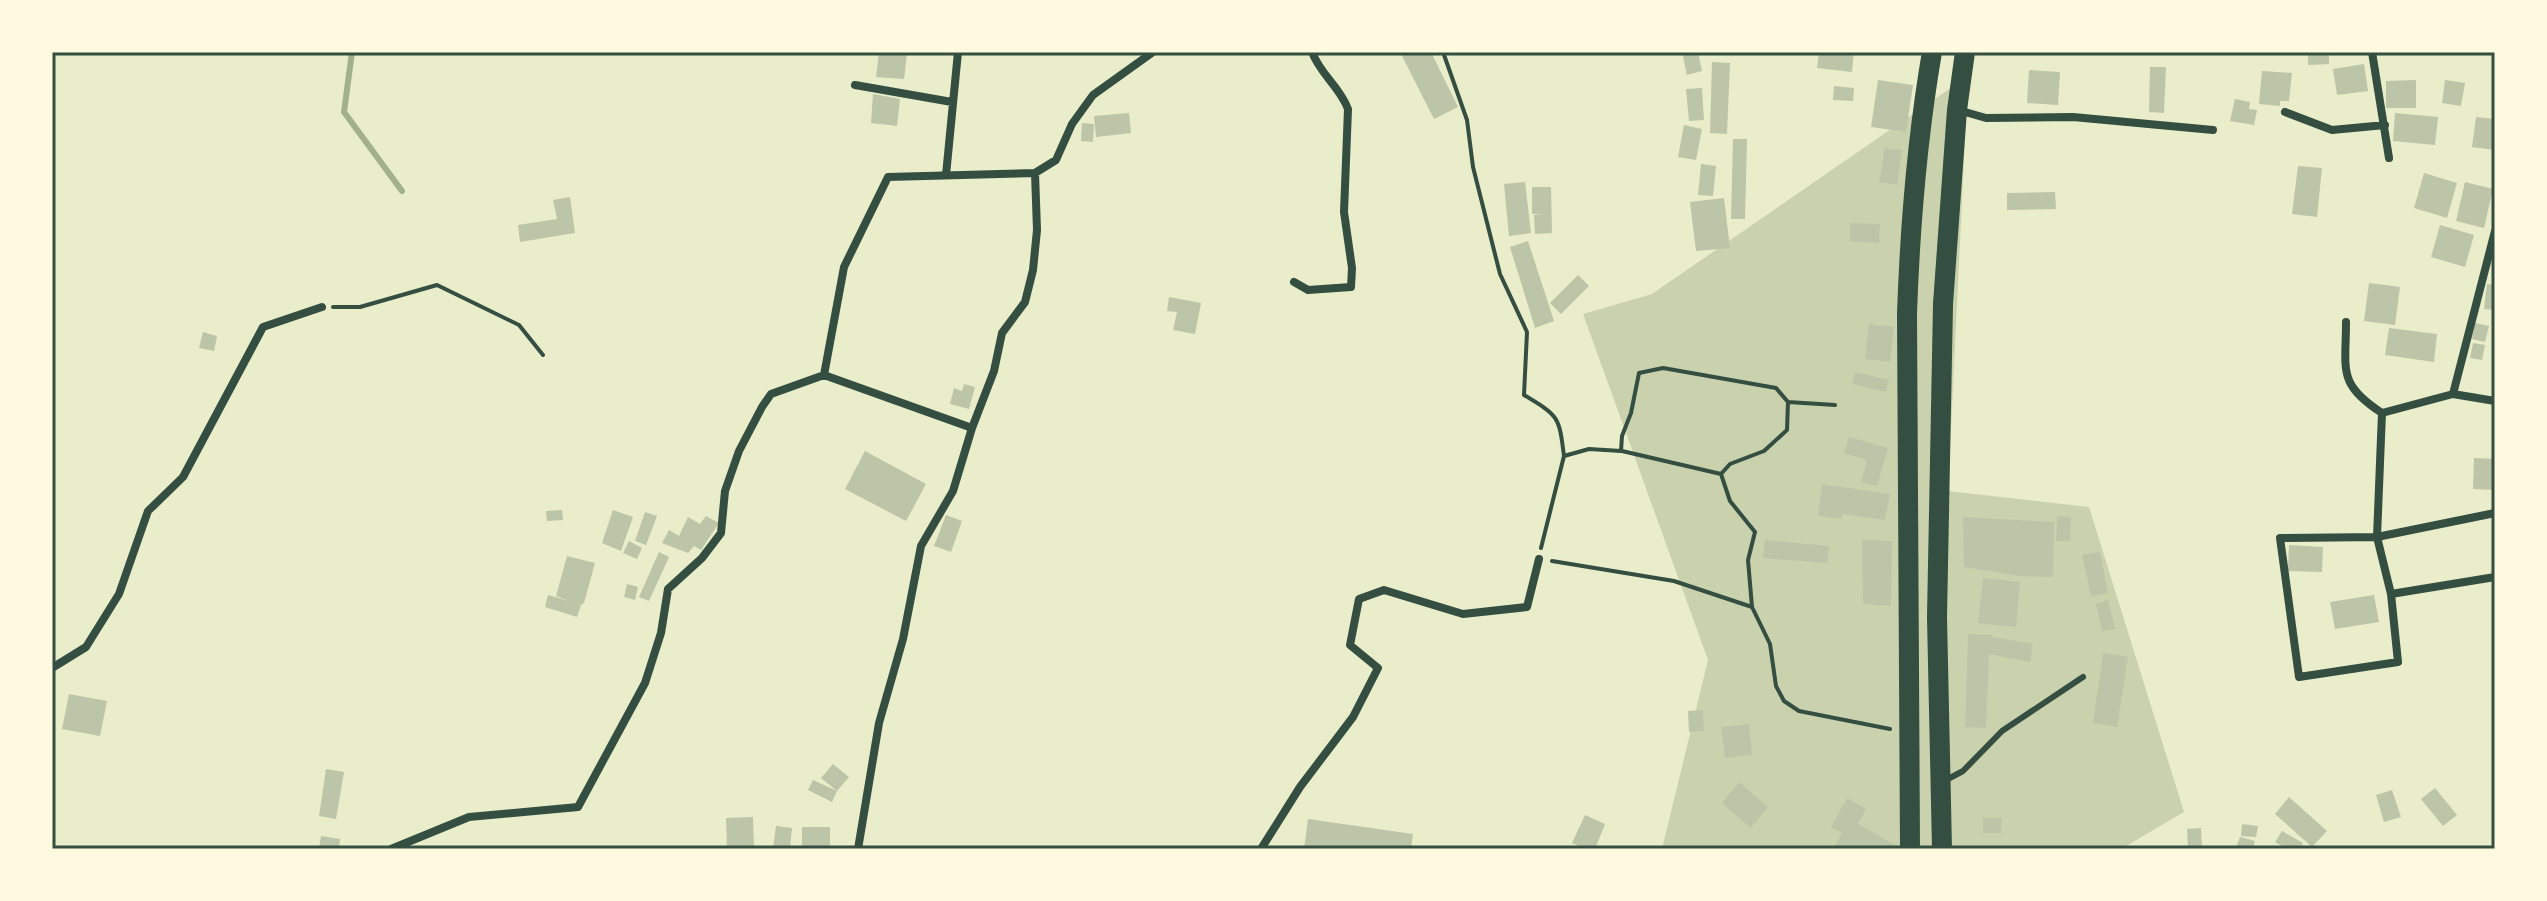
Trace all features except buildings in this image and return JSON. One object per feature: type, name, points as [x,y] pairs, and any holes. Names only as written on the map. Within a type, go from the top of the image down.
[{"type":"highway","points":[[1910,849],[1907,314],[1910,231],[1923,102],[1932,52]]},
{"type":"highway","points":[[1942,849],[1937,617],[1941,361],[1957,110],[1965,52]]},
{"type":"street","points":[[946,175],[958,52]]},
{"type":"street","points":[[824,375],[844,267],[888,177],[1035,173],[1056,160],[1072,124],[1093,95],[1153,52]]},
{"type":"street","points":[[1294,282],[1308,290],[1351,287],[1352,268],[1344,212],[1348,109],[1343,95],[1317,65],[1312,52]]},
{"type":"street","points":[[2372,52],[2389,158]]},
{"type":"street","points":[[855,85],[952,102]]},
{"type":"street","points":[[1957,110],[1986,118],[2073,117],[2213,130]]},
{"type":"street","points":[[2285,112],[2332,130],[2385,125]]},
{"type":"street","points":[[858,849],[879,723],[903,639],[921,546],[953,491],[994,371],[1002,333],[1025,302],[1033,270],[1037,230],[1035,173]]},
{"type":"street","points":[[2453,394],[2495,231]]},
{"type":"street","points":[[52,668],[86,647],[119,594],[148,511],[183,477],[263,327],[322,307]]},
{"type":"street","points":[[2346,322],[2346,379],[2364,401],[2382,413],[2453,394],[2495,401]]},
{"type":"street","points":[[391,849],[469,817],[578,807],[645,683],[661,633],[668,589],[702,558],[721,533],[725,491],[739,451],[771,394],[824,375],[972,428]]},
{"type":"street","points":[[2382,413],[2377,537],[2391,594],[2398,662],[2299,677],[2280,538],[2377,537],[2495,513]]},
{"type":"street","points":[[1261,849],[1300,787],[1353,717],[1378,668],[1350,645],[1359,599],[1384,590],[1463,614],[1527,607],[1539,559]]},
{"type":"street","points":[[2391,594],[2495,577]]},
{"type":"lane","points":[[1910,780],[1941,782],[1963,771],[2002,731],[2083,677]]},
{"type":"path","points":[[1443,52],[1467,120],[1473,167],[1500,274],[1527,332],[1524,395],[1555,414],[1560,427],[1564,456],[1539,559],[1674,581],[1752,607]]},
{"type":"path","points":[[322,307],[360,307],[437,285],[519,325],[543,355]]},
{"type":"path","points":[[1621,451],[1639,373],[1663,368],[1776,388],[1788,402],[1787,430],[1764,451],[1730,464],[1721,474]]},
{"type":"path","points":[[1788,402],[1835,405]]},
{"type":"path","points":[[1564,456],[1589,449],[1621,451],[1721,474]]},
{"type":"path","points":[[1721,474],[1730,501],[1755,532],[1748,560],[1752,607],[1770,644],[1776,686],[1784,701],[1799,711],[1909,733]]},
{"type":"green space","points":[[1968,76],[1948,491],[2089,507],[2184,812],[2121,849],[1662,849],[1708,660],[1583,314],[1652,294]]},
{"type":"waterway","points":[[352,52],[344,112],[402,191]]}]
